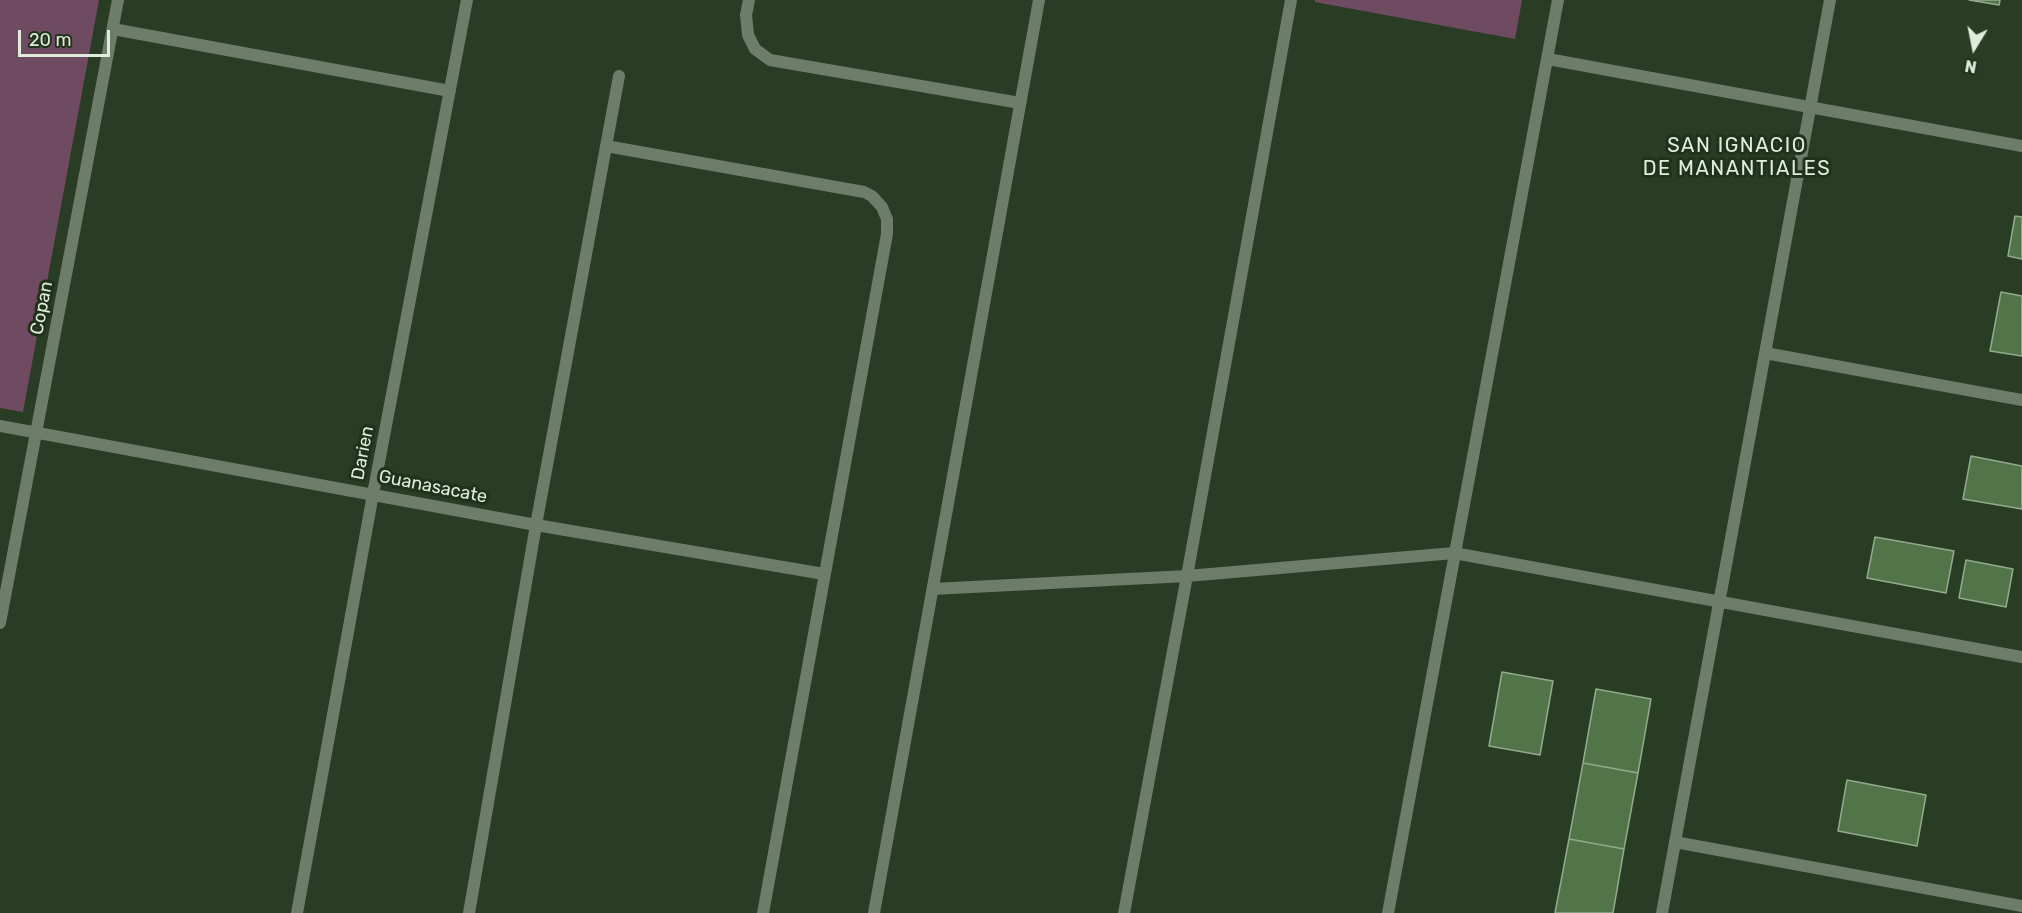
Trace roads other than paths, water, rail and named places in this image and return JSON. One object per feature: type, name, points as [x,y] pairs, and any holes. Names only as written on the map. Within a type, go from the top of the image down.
[{"type":"street","name":"Copan","points":[[0,623],[118,0]]},
{"type":"street","name":"Darien","points":[[297,913],[373,494],[467,0]]},
{"type":"street","points":[[749,0],[746,15],[748,35],[755,49],[770,60],[1020,103]]},
{"type":"street","points":[[874,913],[1039,0]]},
{"type":"street","points":[[1124,913],[1291,0]]},
{"type":"street","points":[[1388,913],[1558,0]]},
{"type":"street","points":[[1662,913],[1830,0]]},
{"type":"street","points":[[113,29],[450,91]]},
{"type":"street","points":[[1548,59],[2022,146]]},
{"type":"street","points":[[469,913],[536,525],[619,76]]},
{"type":"street","points":[[606,146],[864,192],[872,195],[882,207],[887,219],[887,234],[762,913]]},
{"type":"street","points":[[1765,353],[2022,400]]},
{"type":"street","name":"Guanasacate","points":[[0,426],[536,525],[824,574]]},
{"type":"street","points":[[933,589],[1187,576],[1454,553],[2022,657]]},
{"type":"street","points":[[1675,842],[2022,906]]},
{"type":"district","name":"SAN IGNACIO DE MANANTIALES","points":[[1737,158]]}]
